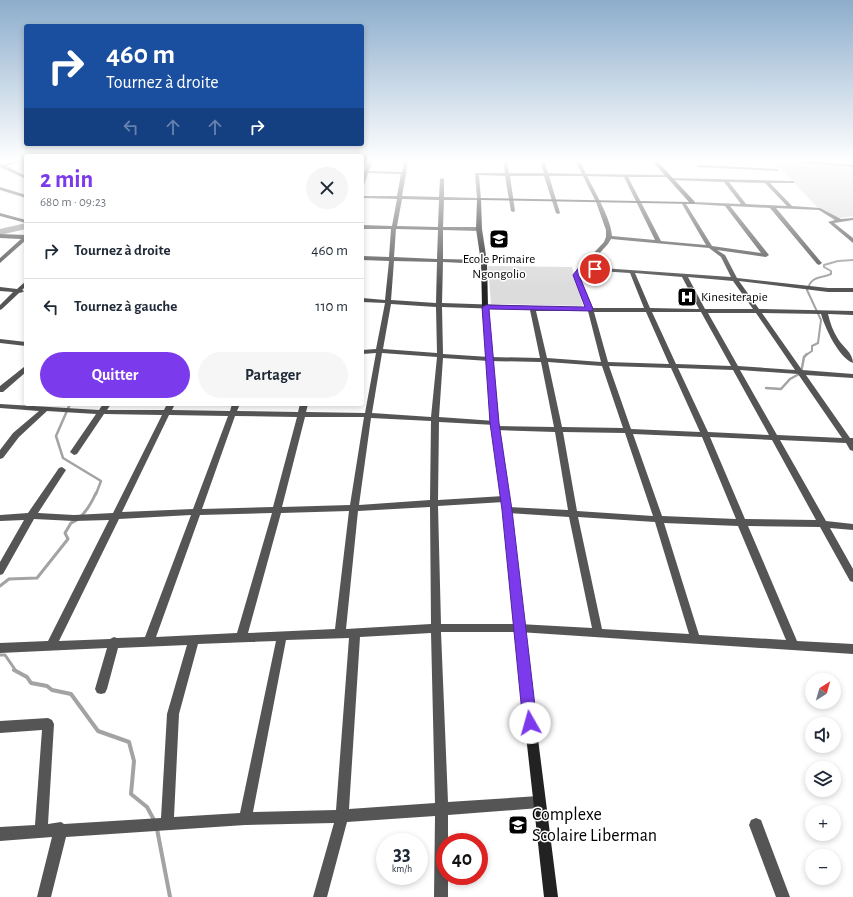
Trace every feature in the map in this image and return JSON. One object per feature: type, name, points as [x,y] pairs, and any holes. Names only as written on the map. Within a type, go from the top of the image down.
[{"type":"street","points":[[340,634],[354,508],[368,415],[388,302],[394,228],[400,203]]},
{"type":"street","points":[[441,203],[439,305],[440,356],[435,420],[434,503],[436,628],[442,810],[441,897]]},
{"type":"street","points":[[478,203],[479,229],[484,262],[489,359],[495,426],[504,499],[507,510],[518,628],[552,897]]},
{"type":"street","points":[[512,203],[513,211]]},
{"type":"street","points":[[556,203],[558,213]]},
{"type":"street","points":[[598,203],[610,230],[609,237],[600,250],[576,275],[590,309],[605,364],[659,520],[696,638]]},
{"type":"street","points":[[633,203],[693,203],[820,209],[841,221]]},
{"type":"street","points":[[639,203],[660,242]]},
{"type":"street","points":[[786,203],[791,208]]},
{"type":"street","points":[[684,204],[710,247],[722,256],[735,280],[852,443]]},
{"type":"street","points":[[609,237],[710,247],[766,256],[727,205]]},
{"type":"street","points":[[772,207],[819,263]]},
{"type":"street","points":[[0,214],[24,221]]},
{"type":"street","points":[[853,219],[830,222],[853,241]]},
{"type":"street","points":[[364,227],[479,229]]},
{"type":"street","points":[[0,236],[24,238]]},
{"type":"street","points":[[0,261],[24,240]]},
{"type":"street","points":[[364,258],[440,262],[484,262]]},
{"type":"street","points":[[583,268],[735,280],[828,290],[853,290]]},
{"type":"street","points":[[632,272],[705,435],[793,645]]},
{"type":"street","points":[[684,276],[853,578]]},
{"type":"street","points":[[0,308],[24,285]]},
{"type":"street","points":[[0,289],[24,291]]},
{"type":"street","points":[[364,300],[533,309],[758,310],[853,313]]},
{"type":"street","points":[[533,309],[560,430],[573,513],[598,633]]},
{"type":"street","points":[[819,312],[842,350],[853,361]]},
{"type":"street","points":[[0,341],[24,344]]},
{"type":"street","points":[[364,352],[380,351],[489,359],[735,368],[853,376]]},
{"type":"street","points":[[0,390],[24,370]]},
{"type":"street","points":[[0,406],[102,412],[231,415],[368,415],[560,430],[628,431],[852,443]]},
{"type":"street","points":[[74,452],[106,406]]},
{"type":"street","points":[[52,645],[114,516],[170,406]]},
{"type":"street","points":[[149,641],[235,406]]},
{"type":"street","points":[[241,638],[277,510],[303,406]]},
{"type":"street","points":[[0,456],[16,435],[45,409]]},
{"type":"street","points":[[0,571],[31,516],[62,470]]},
{"type":"street","points":[[0,518],[31,516],[74,518],[195,512],[354,508],[504,499]]},
{"type":"street","points":[[507,510],[573,513],[659,520],[741,523],[822,523],[853,527]]},
{"type":"street","points":[[0,648],[114,642],[340,634],[436,628],[518,628],[853,649]]},
{"type":"street","points":[[320,897],[342,816],[355,633]]},
{"type":"street","points":[[245,819],[282,636]]},
{"type":"street","points":[[167,824],[173,714],[194,640]]},
{"type":"street","points":[[100,689],[114,642]]},
{"type":"street","points":[[0,727],[48,724],[41,831]]},
{"type":"street","points":[[0,834],[61,829],[245,819],[342,816],[539,802]]},
{"type":"street","points":[[756,824],[783,897]]},
{"type":"street","points":[[44,897],[61,829]]},
{"type":"shaded area","points":[[813,203],[853,203],[853,216],[840,218],[819,209]]},
{"type":"shaded area","points":[[488,266],[572,267],[583,306],[491,304]]},
{"type":"waterway","points":[[0,232],[24,226]]},
{"type":"waterway","points":[[806,355],[812,351],[812,346],[818,343],[821,320],[807,290],[809,285],[817,278],[831,274],[831,271],[824,267],[824,265],[838,261],[853,260]]},
{"type":"waterway","points":[[766,388],[781,389],[790,379],[801,373],[804,357],[806,355]]},
{"type":"waterway","points":[[69,406],[56,436],[63,458],[101,481],[96,494]]},
{"type":"waterway","points":[[0,586],[9,579],[37,578],[68,539],[65,533],[71,523],[82,515],[96,493]]},
{"type":"waterway","points":[[0,655],[5,655],[16,671]]},
{"type":"waterway","points":[[14,670],[27,677],[31,683],[47,686],[52,690],[71,694],[98,731],[129,742],[134,761],[131,794],[147,807],[154,820]]},
{"type":"waterway","points":[[157,829],[170,897]]},
{"type":"place","name":"Ecole Primaire Ngongolio","points":[[499,239]]},
{"type":"place","name":"Kinesiterapie","points":[[687,297]]},
{"type":"place","name":"Complexe Scolaire Liberman","points":[[518,825]]},
{"type":"route","points":[[530,723],[518,628],[507,510],[504,499],[495,423],[486,307],[590,309],[576,275],[583,268],[595,269]]}]
